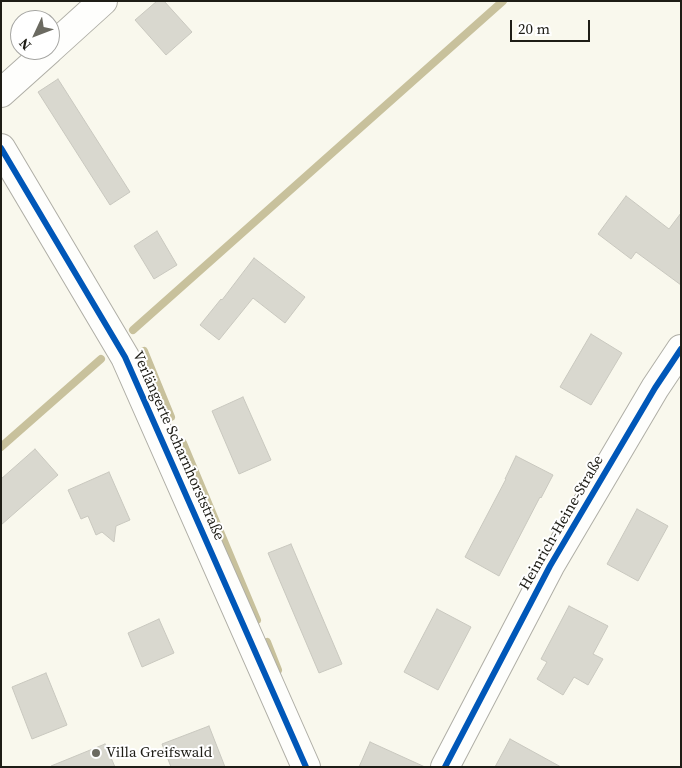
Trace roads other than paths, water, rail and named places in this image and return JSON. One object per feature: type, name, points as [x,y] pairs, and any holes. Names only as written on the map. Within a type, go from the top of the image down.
[{"type":"street","points":[[60,40],[103,1]]},
{"type":"street","points":[[1,93],[38,60]]},
{"type":"street","name":"Verlängerte Scharnhorststraße","points":[[1,148],[125,357],[306,767]]},
{"type":"street","name":"Heinrich-Heine-Straße","points":[[446,767],[550,566],[655,388],[681,349]]},
{"type":"waterway","points":[[133,330],[503,1]]},
{"type":"waterway","points":[[144,351],[171,417]]},
{"type":"waterway","points":[[1,447],[101,359]]},
{"type":"waterway","points":[[183,443],[257,620]]},
{"type":"waterway","points":[[267,642],[278,670]]},
{"type":"place","name":"Villa Greifswald","points":[[96,753]]}]
